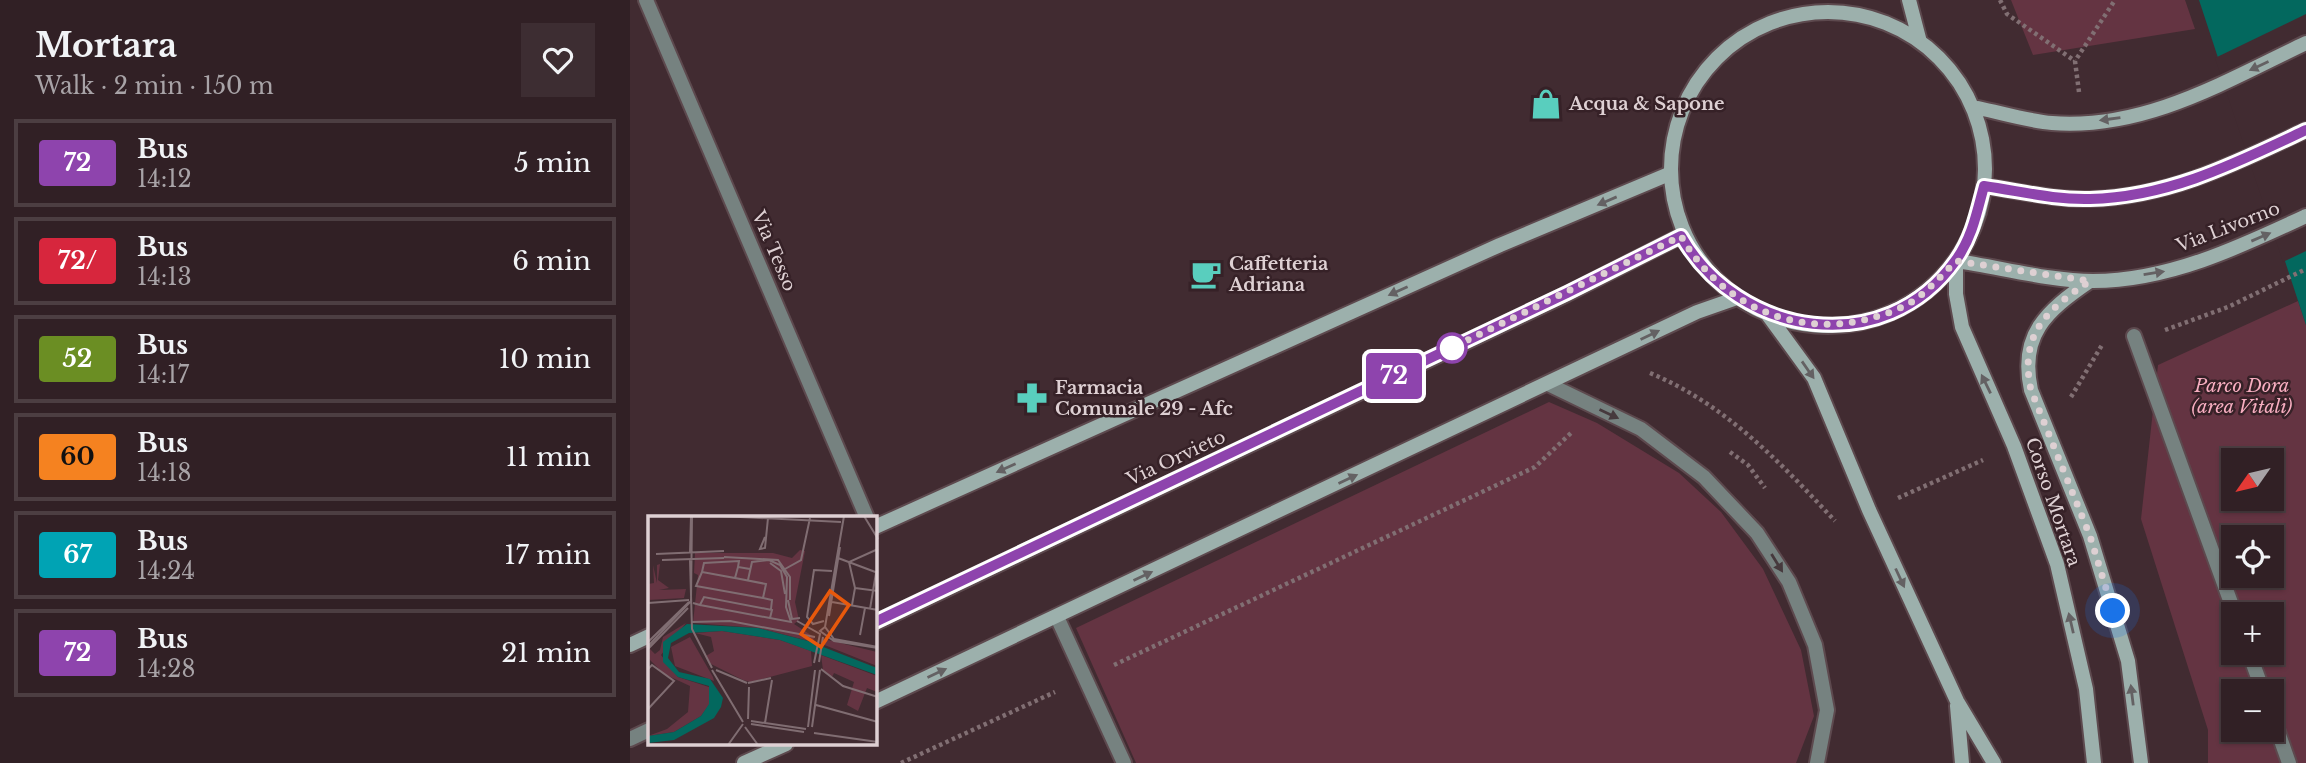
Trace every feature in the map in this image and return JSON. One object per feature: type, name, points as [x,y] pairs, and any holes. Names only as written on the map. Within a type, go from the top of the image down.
[{"type":"main road","points":[[1909,0],[1920,42]]},
{"type":"main road","points":[[1804,4],[1861,14],[1898,27],[1920,42],[1961,82],[1978,108],[1987,154],[1984,186],[1973,230],[1956,261],[1912,302],[1888,314],[1846,324],[1802,324],[1768,315],[1737,298],[1707,273],[1681,236],[1672,209],[1670,174],[1674,142],[1685,111],[1702,83],[1722,58],[1756,31],[1804,4]]},
{"type":"main road","points":[[1978,108],[2052,123],[2135,115],[2177,105],[2306,43]]},
{"type":"main road","points":[[877,526],[1500,246],[1670,174]]},
{"type":"main road","name":"Via Livorno","points":[[1956,261],[2090,281],[2169,270],[2216,256],[2306,216]]},
{"type":"main road","name":"Corso Mortara","points":[[1956,261],[1962,327],[2014,446],[2057,564],[2086,690],[2094,763]]},
{"type":"main road","points":[[2090,281],[2064,298],[2040,324],[2029,345],[2026,366],[2031,390],[2090,536],[2128,661],[2141,763]]},
{"type":"main road","points":[[877,701],[1697,312],[1737,298]]},
{"type":"main road","points":[[1768,315],[1814,378],[1869,510],[1957,701],[1994,763]]},
{"type":"main road","points":[[630,645],[648,636]]},
{"type":"main road","points":[[1957,701],[1962,763]]},
{"type":"main road","points":[[744,763],[782,746]]},
{"type":"street","name":"Via Tesso","points":[[646,0],[866,516]]},
{"type":"street","points":[[1984,186],[2043,197],[2089,200],[2168,189],[2196,180],[2306,130]]},
{"type":"street","name":"Via Orvieto","points":[[877,621],[1554,300],[1681,236]]},
{"type":"street","points":[[2134,336],[2231,602]]},
{"type":"street","points":[[1548,384],[1641,429],[1704,477],[1757,533],[1789,582],[1815,645],[1827,710],[1817,763]]},
{"type":"street","points":[[1057,617],[1124,763]]},
{"type":"street","points":[[630,739],[648,730]]},
{"type":"street","points":[[2282,742],[2289,763]]},
{"type":"path","points":[[2000,0],[2007,14],[2075,61]]},
{"type":"path","points":[[2291,275],[2306,269]]},
{"type":"path","points":[[1646,371],[1681,386],[1770,451],[1840,526]]},
{"type":"path","points":[[901,763],[1535,467],[1597,408]]},
{"type":"green space","points":[[2011,0],[2185,0],[2195,29],[2033,55]]},
{"type":"green space","name":"Parco Dora (area Vitali)","points":[[2298,301],[2306,325],[2306,763],[2208,763],[2208,730],[2141,519],[2158,365]]},
{"type":"green space","points":[[1549,402],[1597,423],[1679,473],[1721,512],[1763,569],[1801,650],[1814,716],[1796,763],[1136,763],[1076,628]]},
{"type":"shaded area","points":[[2199,0],[2306,0],[2306,325]]},
{"type":"pier","points":[[2306,14],[2306,251],[2283,262],[2215,58]]},
{"type":"bus line","name":"72","points":[[877,621],[1567,293],[1681,236],[1707,273],[1737,298],[1768,315],[1802,324],[1846,324],[1888,314],[1912,302],[1956,261],[1973,230],[1984,186],[2043,197],[2089,200],[2129,196],[2168,189],[2196,180],[2306,130]]},
{"type":"place","name":"Acqua & Sapone","points":[[1546,104]]},
{"type":"place","name":"Caffetteria Adriana","points":[[1206,274]]},
{"type":"place","name":"Farmacia Comunale 29 - Afc","points":[[1032,398]]},
{"type":"route","points":[[1452,348],[1443,352],[1681,236],[1707,273],[1737,298],[1768,315],[1802,324],[1846,324],[1888,314],[1912,302],[1956,261],[2090,281],[2064,298],[2040,324],[2029,345],[2026,366],[2031,390],[2090,536],[2113,611]]}]
